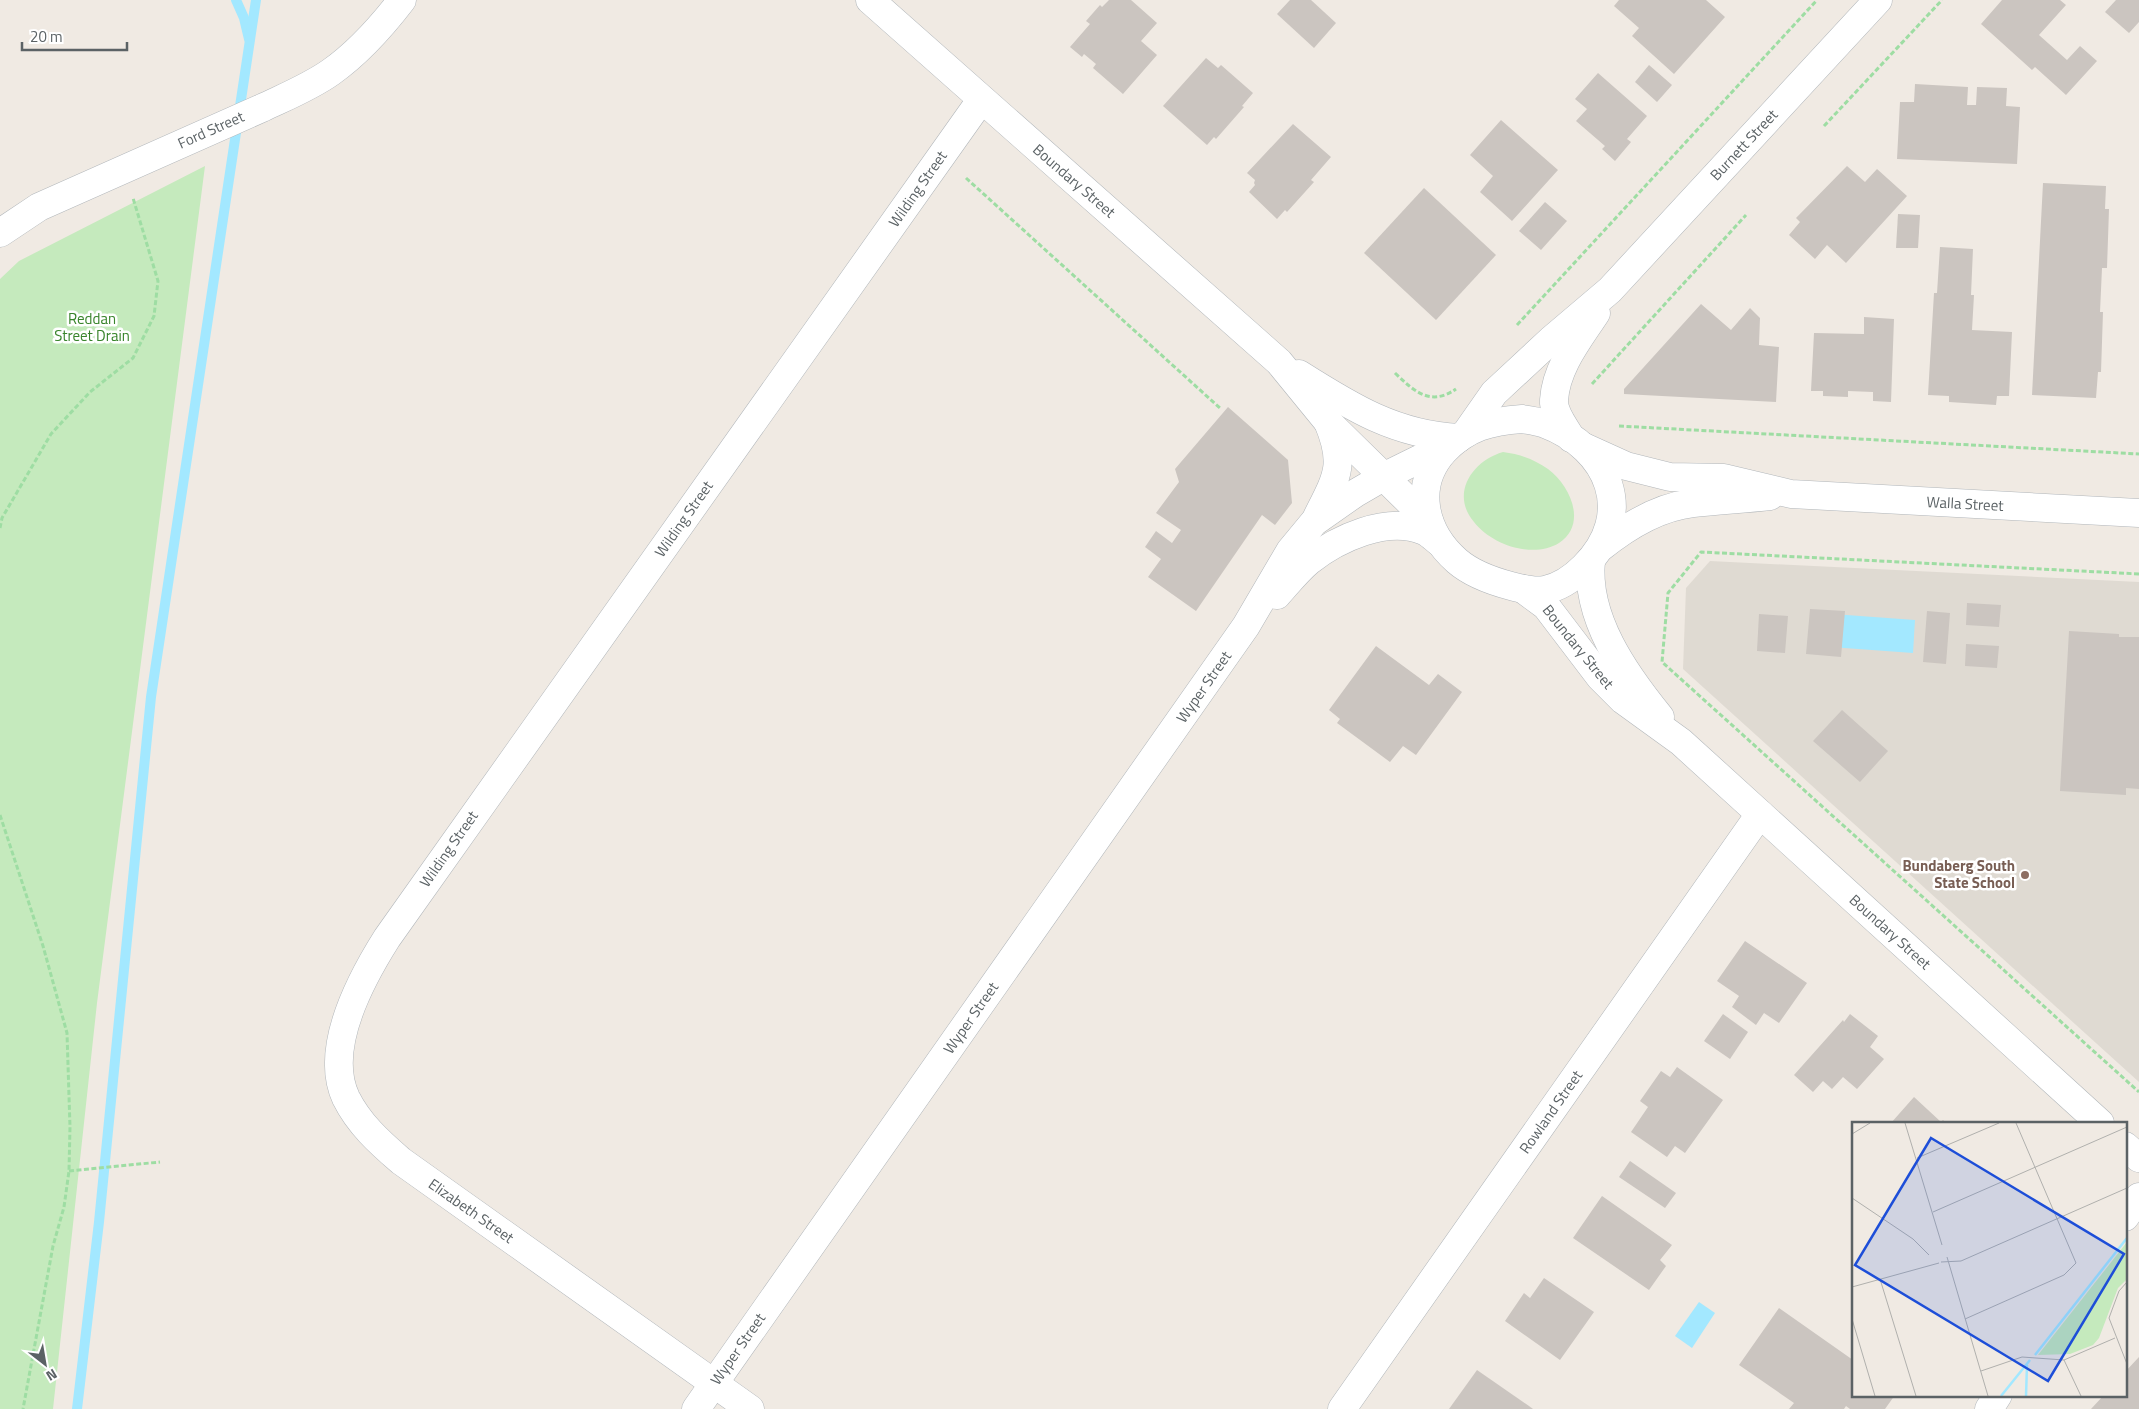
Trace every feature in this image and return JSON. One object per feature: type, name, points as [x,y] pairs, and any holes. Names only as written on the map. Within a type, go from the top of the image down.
[{"type":"street","name":"Ford Street","points":[[0,233],[39,207],[262,108],[331,73],[361,47],[402,0]]},
{"type":"street","name":"Boundary Street","points":[[870,0],[1279,362],[1346,404],[1383,422],[1434,437],[1459,438]]},
{"type":"street","name":"Burnett Street","points":[[1459,438],[1494,393],[1610,290],[1866,4]]},
{"type":"street","name":"Wilding Street","points":[[387,938],[981,100]]},
{"type":"street","name":"Burnett Street","points":[[1578,443],[1558,416],[1554,401],[1564,363],[1610,290]]},
{"type":"street","name":"Boundary Street","points":[[1279,362],[1328,422],[1385,476],[1434,531]]},
{"type":"street","points":[[1522,419],[1544,424],[1626,466],[1670,477],[1724,478],[1791,494],[1691,503],[1660,511],[1639,520],[1618,533],[1577,574],[1562,584],[1544,590],[1523,589],[1501,584],[1478,575],[1457,561],[1434,531],[1424,500],[1427,479],[1434,462],[1459,438],[1494,421],[1522,419]]},
{"type":"street","points":[[1314,522],[1335,482],[1339,461],[1336,440],[1328,422]]},
{"type":"street","name":"Wyper Street","points":[[696,1409],[1246,626],[1290,551],[1314,522],[1354,494],[1459,438]]},
{"type":"street","points":[[1578,443],[1597,461],[1607,481],[1612,500],[1611,522],[1595,554]]},
{"type":"street","name":"Walla Street","points":[[1791,494],[2139,514]]},
{"type":"street","name":"Wyper Street","points":[[1246,626],[1307,563],[1324,550],[1347,538],[1378,527],[1406,526],[1424,531],[1434,531]]},
{"type":"street","name":"Boundary Street","points":[[1595,554],[1591,594],[1615,653],[1642,695],[1681,742]]},
{"type":"street","name":"Boundary Street","points":[[1523,589],[1546,606],[1600,678],[1623,700],[1681,742],[2099,1122]]},
{"type":"street","name":"Rowland Street","points":[[1342,1409],[1760,814]]},
{"type":"street","name":"Elizabeth Street","points":[[387,938],[367,970],[350,1007],[342,1038],[340,1070],[345,1096],[358,1119],[377,1140],[401,1161],[750,1409]]},
{"type":"street","points":[[2126,1147],[2139,1158]]},
{"type":"street","points":[[2126,1216],[2139,1197]]},
{"type":"street","points":[[1988,1409],[1997,1396]]},
{"type":"path","points":[[1514,328],[1817,0]]},
{"type":"path","points":[[1824,126],[1942,0]]},
{"type":"path","points":[[0,528],[2,518],[51,434],[90,392],[133,358],[154,316],[158,282],[124,169]]},
{"type":"path","points":[[964,176],[1221,409]]},
{"type":"path","points":[[1590,387],[1746,215]]},
{"type":"path","points":[[1395,373],[1411,389],[1428,397],[1450,393],[1460,387]]},
{"type":"path","points":[[1617,426],[2139,454]]},
{"type":"path","points":[[2139,574],[1701,552],[1668,593],[1662,662],[2139,1092]]},
{"type":"path","points":[[0,815],[43,946],[67,1033],[70,1127],[69,1171],[64,1208],[53,1246],[23,1409]]},
{"type":"path","points":[[69,1171],[160,1162]]},
{"type":"shaded area","name":"Bundaberg South State School","points":[[1710,561],[2139,582],[2139,1082],[1683,669],[1686,588]]},
{"type":"green space","name":"Reddan Street Drain","points":[[205,166],[97,1003],[53,1409],[0,1409],[0,279],[19,261]]},
{"type":"green space","points":[[1503,452],[1532,460],[1548,469],[1556,476],[1569,494],[1573,505],[1573,526],[1568,535],[1559,543],[1549,548],[1537,550],[1514,547],[1502,543],[1482,530],[1467,511],[1464,501],[1464,490],[1468,480],[1482,463],[1492,456]]},
{"type":"water","points":[[1819,613],[1915,620],[1913,653],[1817,646]]},
{"type":"water","points":[[1699,1302],[1715,1313],[1692,1348],[1675,1336]]},
{"type":"building","points":[[1109,0],[1131,0],[1157,23],[1141,41],[1157,55],[1123,94],[1093,68],[1096,64],[1084,54],[1082,57],[1070,47],[1090,24],[1086,21],[1100,5],[1102,7]]},
{"type":"building","points":[[1290,0],[1311,0],[1336,23],[1314,48],[1277,14]]},
{"type":"building","points":[[1619,0],[1706,0],[1725,17],[1674,74],[1632,36],[1639,28],[1614,6]]},
{"type":"building","points":[[2002,0],[2060,0],[2066,5],[2039,35],[2067,60],[2080,46],[2097,61],[2066,95],[2035,67],[2032,70],[1981,24]]},
{"type":"building","points":[[2116,0],[2139,0],[2139,22],[2129,33],[2105,12]]},
{"type":"building","points":[[1206,58],[1218,68],[1221,65],[1253,93],[1242,106],[1244,107],[1216,139],[1214,137],[1207,145],[1163,106]]},
{"type":"building","points":[[1649,65],[1672,85],[1657,102],[1635,82]]},
{"type":"building","points":[[1598,73],[1647,116],[1627,139],[1631,142],[1615,161],[1602,149],[1605,146],[1576,121],[1587,109],[1575,99]]},
{"type":"building","points":[[1915,84],[1968,87],[1967,105],[1976,105],[1977,87],[2007,88],[2006,106],[2020,107],[2017,164],[1897,159],[1900,102],[1914,102]]},
{"type":"building","points":[[1501,120],[1558,170],[1512,221],[1480,192],[1493,176],[1470,155]]},
{"type":"building","points":[[1293,124],[1331,157],[1311,180],[1314,182],[1287,212],[1285,210],[1277,219],[1249,192],[1255,185],[1255,180],[1247,173]]},
{"type":"building","points":[[1847,166],[1865,182],[1877,169],[1907,196],[1846,263],[1827,245],[1815,259],[1789,235],[1800,222],[1796,218]]},
{"type":"building","points":[[2043,183],[2106,186],[2105,209],[2109,209],[2107,268],[2102,268],[2100,312],[2103,312],[2101,372],[2098,372],[2096,398],[2032,395]]},
{"type":"building","points":[[1424,188],[1496,255],[1436,320],[1364,253]]},
{"type":"building","points":[[1545,202],[1567,221],[1541,250],[1519,231]]},
{"type":"building","points":[[1898,214],[1920,215],[1918,248],[1896,248]]},
{"type":"building","points":[[1940,247],[1973,249],[1971,295],[1974,295],[1972,330],[2012,332],[2009,396],[1997,396],[1996,405],[1949,402],[1949,396],[1928,395],[1934,293],[1937,293]]},
{"type":"building","points":[[1701,304],[1731,330],[1750,308],[1760,318],[1759,345],[1779,347],[1776,402],[1624,394],[1624,389]]},
{"type":"building","points":[[1864,317],[1894,319],[1891,402],[1873,401],[1873,392],[1848,391],[1848,397],[1823,396],[1823,391],[1811,391],[1814,333],[1864,334]]},
{"type":"building","points":[[1228,407],[1288,460],[1292,503],[1275,525],[1262,515],[1196,611],[1148,577],[1161,559],[1145,547],[1156,531],[1172,543],[1181,530],[1156,513],[1179,482],[1175,469]]},
{"type":"building","points":[[1967,603],[2001,605],[1999,627],[1966,625]]},
{"type":"building","points":[[1810,609],[1845,611],[1841,657],[1806,654]]},
{"type":"building","points":[[1927,611],[1950,613],[1946,664],[1923,662]]},
{"type":"building","points":[[1759,614],[1788,616],[1785,653],[1757,651]]},
{"type":"building","points":[[2069,631],[2119,634],[2119,637],[2139,637],[2139,789],[2126,788],[2126,795],[2060,791]]},
{"type":"building","points":[[1966,644],[1999,646],[1997,668],[1965,666]]},
{"type":"building","points":[[1376,646],[1429,685],[1438,674],[1462,692],[1416,755],[1403,746],[1390,762],[1337,723],[1340,719],[1329,710]]},
{"type":"building","points":[[1842,710],[1888,751],[1860,782],[1813,741]]},
{"type":"building","points":[[1745,941],[1807,983],[1779,1023],[1764,1013],[1756,1025],[1732,1007],[1739,996],[1717,981]]},
{"type":"building","points":[[1723,1014],[1748,1032],[1730,1059],[1704,1041]]},
{"type":"building","points":[[1850,1014],[1878,1036],[1870,1047],[1884,1059],[1857,1089],[1843,1077],[1832,1089],[1823,1081],[1813,1092],[1794,1075]]},
{"type":"building","points":[[1677,1067],[1723,1100],[1685,1153],[1675,1146],[1667,1157],[1631,1132],[1648,1107],[1640,1101],[1661,1071],[1670,1077]]},
{"type":"building","points":[[1914,1097],[1941,1122],[1892,1122]]},
{"type":"building","points":[[1630,1161],[1676,1193],[1665,1208],[1619,1177]]},
{"type":"building","points":[[1602,1196],[1672,1245],[1660,1260],[1666,1266],[1649,1290],[1573,1238]]},
{"type":"building","points":[[1544,1278],[1594,1312],[1560,1360],[1505,1321],[1524,1293],[1530,1298]]},
{"type":"building","points":[[1779,1308],[1852,1359],[1852,1396],[1894,1396],[1885,1409],[1850,1409],[1846,1406],[1844,1409],[1789,1409],[1794,1403],[1739,1365]]},
{"type":"building","points":[[2139,1357],[2139,1409],[2091,1409],[2103,1396],[2126,1396],[2126,1371]]},
{"type":"building","points":[[1477,1370],[1529,1406],[1533,1409],[1449,1409]]},
{"type":"waterway","points":[[236,0],[244,18],[249,39]]},
{"type":"waterway","points":[[77,1409],[99,1222],[151,697],[256,0]]},
{"type":"place","name":"Bundaberg South State School","points":[[2025,875]]}]
